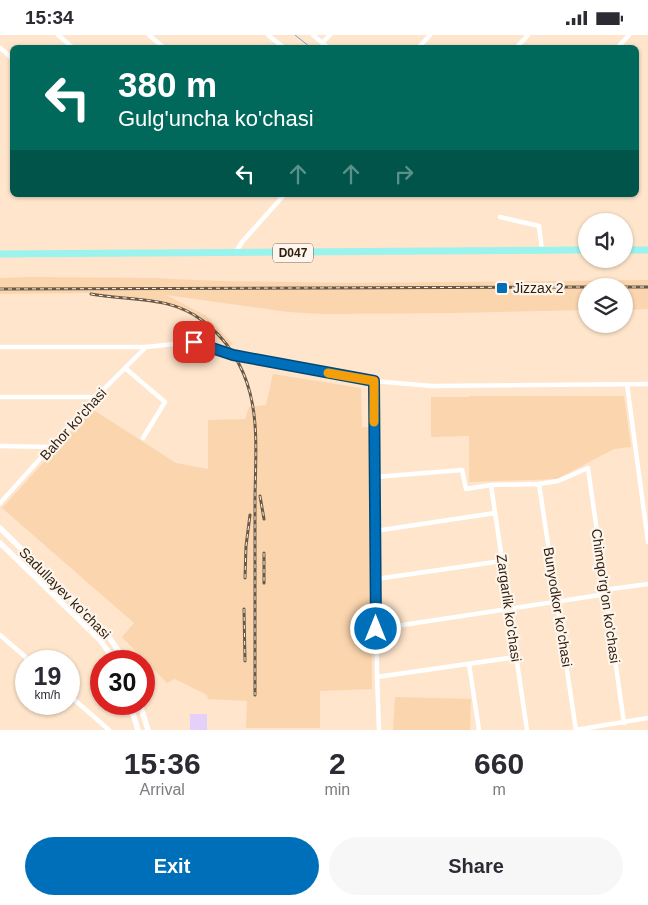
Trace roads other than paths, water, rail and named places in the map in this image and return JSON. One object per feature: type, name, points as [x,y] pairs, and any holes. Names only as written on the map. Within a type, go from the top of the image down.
[{"type":"main road","points":[[633,249],[648,250]]},
{"type":"main road","name":"D047","points":[[0,255],[578,250]]},
{"type":"main road","name":"Sadullayev ko'chasi","points":[[0,529],[107,634],[119,650]]},
{"type":"main road","points":[[0,543],[100,639],[108,650]]},
{"type":"main road","points":[[133,715],[138,730]]},
{"type":"main road","points":[[143,715],[148,730]]},
{"type":"street","points":[[58,35],[70,45]]},
{"type":"street","points":[[149,35],[161,45]]},
{"type":"street","points":[[268,35],[280,45]]},
{"type":"street","points":[[313,35],[324,45]]},
{"type":"street","points":[[322,43],[330,35]]},
{"type":"street","points":[[420,45],[430,35]]},
{"type":"street","points":[[519,45],[528,35]]},
{"type":"street","points":[[620,45],[630,35]]},
{"type":"street","points":[[0,48],[10,56]]},
{"type":"street","points":[[235,253],[242,242],[282,197]]},
{"type":"street","points":[[500,217],[539,226],[542,250]]},
{"type":"street","points":[[0,347],[146,347],[194,342],[233,355],[374,381],[432,386],[648,384]]},
{"type":"street","name":"Bahor ko'chasi","points":[[0,503],[96,397],[146,347]]},
{"type":"street","points":[[125,368],[165,402],[142,438]]},
{"type":"street","points":[[374,381],[376,677],[379,730]]},
{"type":"street","points":[[628,384],[648,542]]},
{"type":"street","points":[[0,397],[96,397]]},
{"type":"street","points":[[0,446],[52,447]]},
{"type":"street","name":"Chimqo'rg'on ko'chasi","points":[[539,484],[558,481],[588,468],[624,723]]},
{"type":"street","points":[[375,477],[462,470],[466,489],[491,485],[539,484]]},
{"type":"street","name":"Bunyodkor ko'chasi","points":[[539,484],[576,730]]},
{"type":"street","name":"Zargarlik ko'chasi","points":[[491,485],[527,730]]},
{"type":"street","points":[[375,531],[495,513]]},
{"type":"street","points":[[376,579],[502,561]]},
{"type":"street","points":[[376,629],[600,595],[611,589],[648,584]]},
{"type":"street","points":[[0,635],[17,650]]},
{"type":"street","points":[[376,677],[516,657]]},
{"type":"street","points":[[469,664],[479,730]]},
{"type":"street","points":[[80,705],[109,730]]},
{"type":"street","points":[[576,730],[648,719]]},
{"type":"waterway","points":[[295,35],[308,45]]},
{"type":"railway","points":[[0,289],[578,287]]},
{"type":"railway","points":[[633,287],[648,287]]},
{"type":"railway","points":[[91,294],[149,300],[177,307],[190,313],[219,335],[243,372],[253,406],[256,433],[255,695]]},
{"type":"railway","points":[[260,496],[264,519]]},
{"type":"railway","points":[[245,578],[246,546],[250,515]]},
{"type":"railway","points":[[264,553],[264,583]]},
{"type":"railway","points":[[244,609],[245,661]]},
{"type":"place","name":"Jizzax 2","points":[[502,288]]}]
